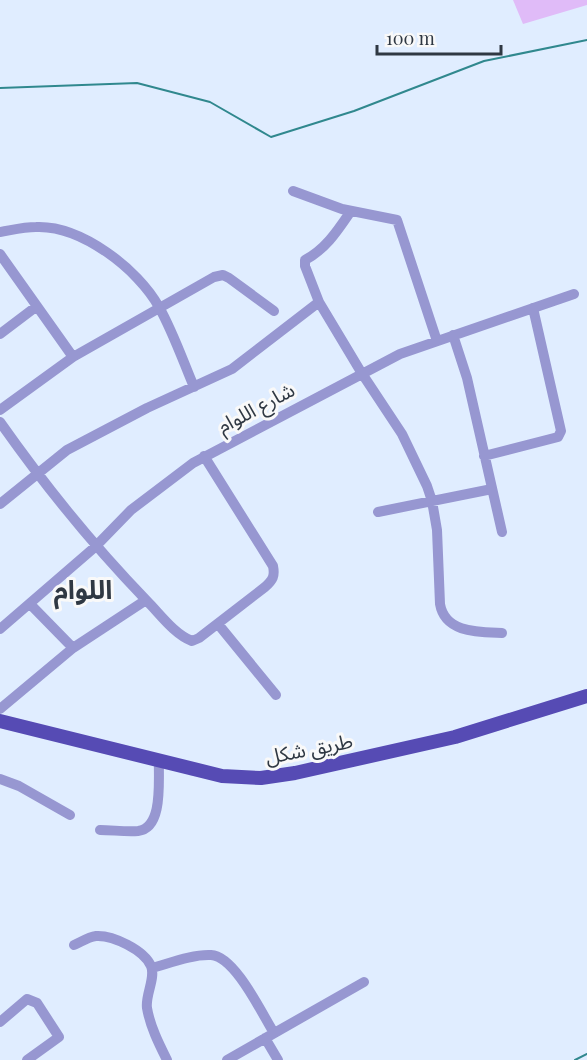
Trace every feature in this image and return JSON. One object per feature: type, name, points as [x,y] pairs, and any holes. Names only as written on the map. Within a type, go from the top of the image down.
[{"type":"main road","name":"طريق شكل","points":[[0,721],[222,776],[275,777],[455,737],[587,696]]},
{"type":"street","points":[[293,192],[351,211],[396,220],[437,341]]},
{"type":"street","points":[[351,211],[333,237],[304,262],[319,302],[402,434],[432,501],[443,615],[456,627],[478,632],[502,633]]},
{"type":"street","points":[[0,232],[38,226],[70,233],[95,243],[138,279],[160,308],[194,387]]},
{"type":"street","points":[[0,254],[73,357]]},
{"type":"street","points":[[0,410],[73,357],[214,277],[223,275],[273,311]]},
{"type":"street","name":"شارع اللوام","points":[[0,629],[95,547],[130,510],[204,456],[361,372],[400,354],[574,294]]},
{"type":"street","points":[[0,504],[53,460],[86,439],[232,369],[319,302]]},
{"type":"street","points":[[0,334],[37,306]]},
{"type":"street","points":[[484,456],[558,437],[561,431],[532,308]]},
{"type":"street","points":[[453,335],[467,378],[502,532]]},
{"type":"street","points":[[0,422],[37,475],[95,547],[184,638],[192,640],[218,624],[265,587],[272,581],[274,574],[273,566],[204,456]]},
{"type":"street","points":[[378,512],[492,489]]},
{"type":"street","points":[[0,709],[73,648],[146,600]]},
{"type":"street","points":[[30,604],[73,648]]},
{"type":"street","points":[[218,624],[276,695]]},
{"type":"street","points":[[100,830],[139,831],[151,823],[157,815],[159,760]]},
{"type":"street","points":[[0,779],[19,786],[70,815]]},
{"type":"street","points":[[74,945],[91,937],[102,936],[135,950],[152,968]]},
{"type":"street","points":[[152,968],[205,955],[215,955],[239,975],[269,1036],[278,1060]]},
{"type":"street","points":[[152,968],[147,1007],[157,1040],[167,1060]]},
{"type":"street","points":[[227,1060],[364,982]]},
{"type":"street","points":[[0,1022],[27,999],[33,999],[44,1012],[59,1037],[27,1060]]},
{"type":"shaded area","points":[[513,0],[587,0],[587,5],[523,24]]},
{"type":"waterway","points":[[0,88],[137,83],[210,102],[271,137],[354,111],[484,61],[587,40]]},
{"type":"waterway","points":[[575,1060],[587,1054]]},
{"type":"district","name":"اللوام","points":[[83,590]]}]
